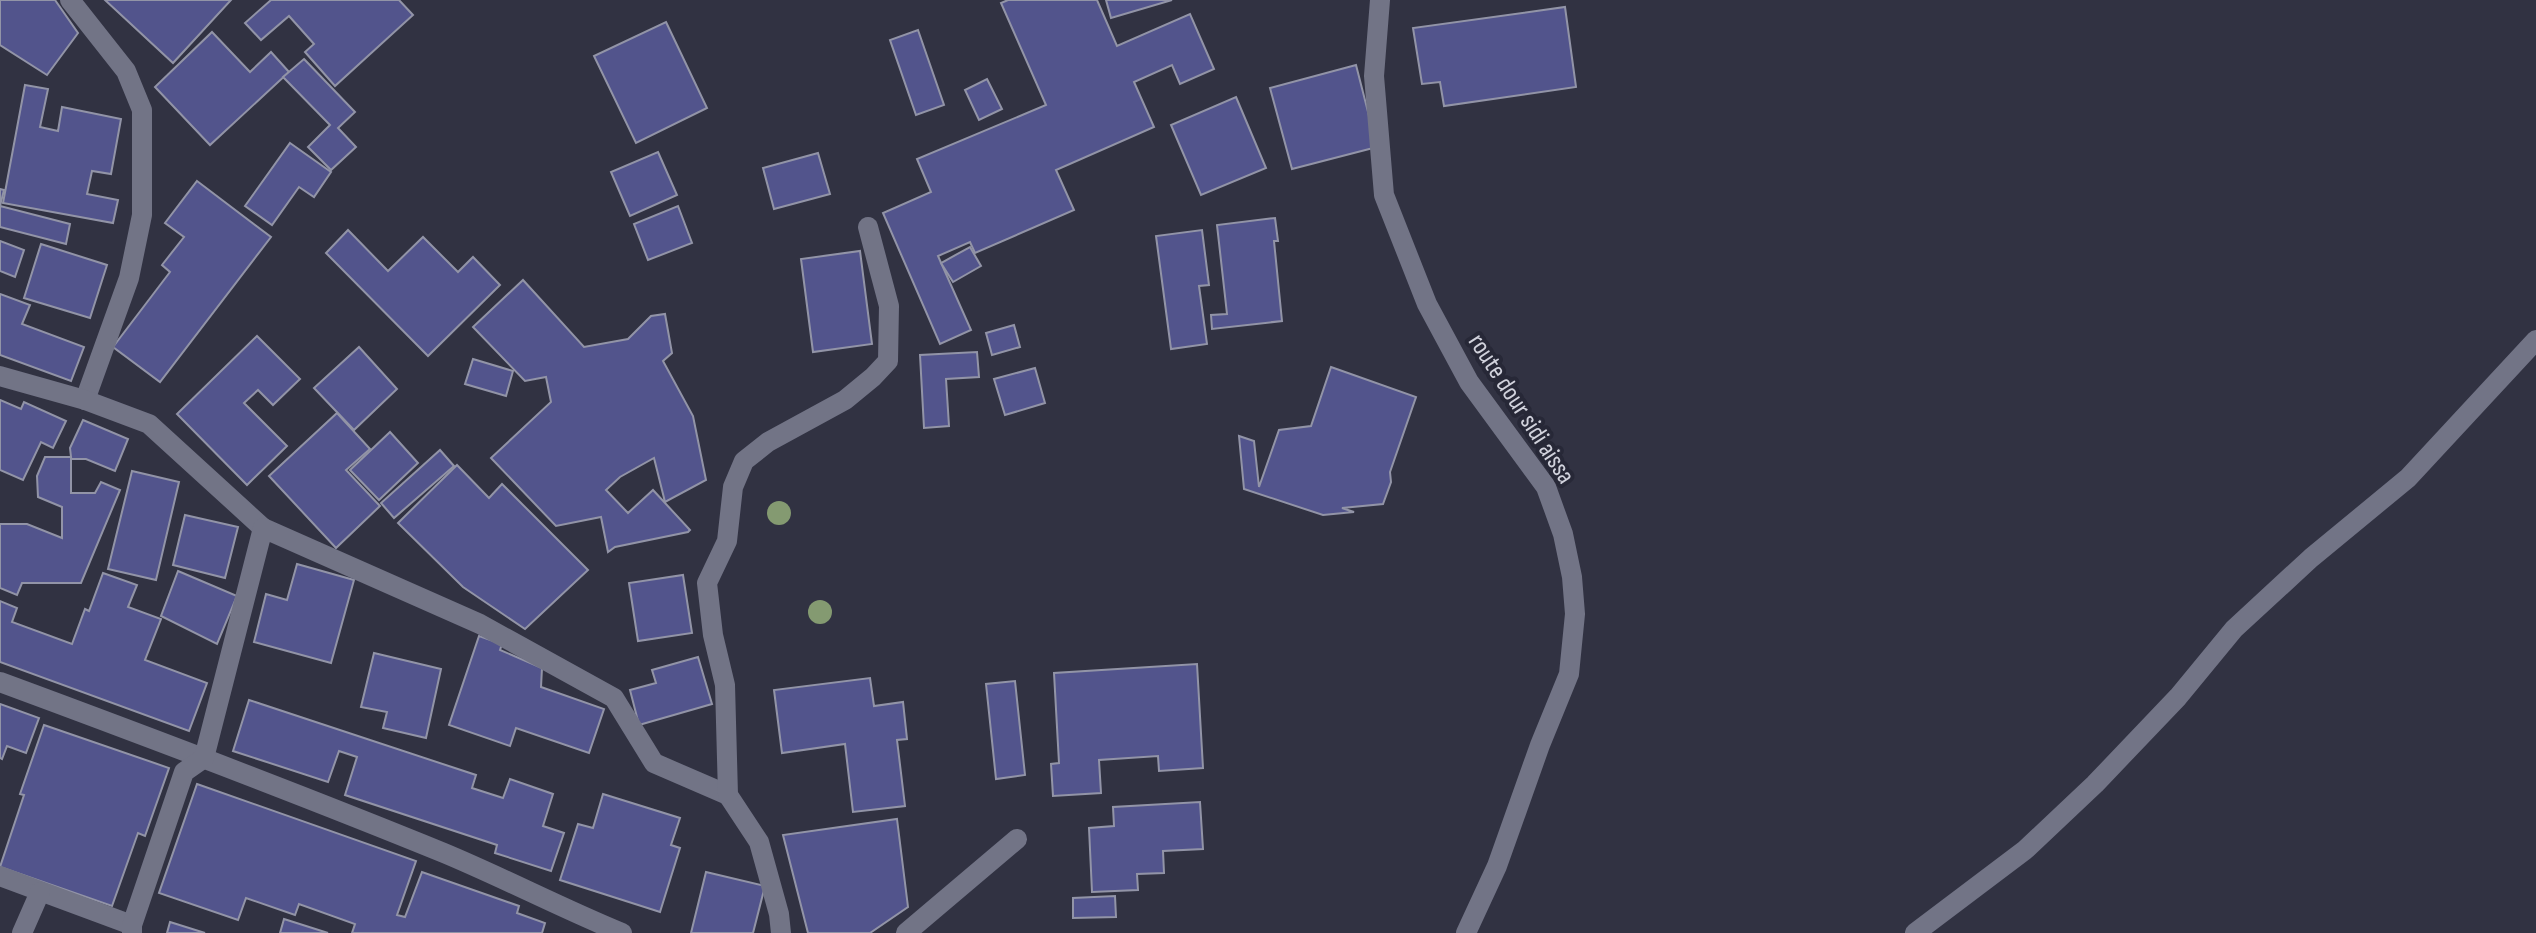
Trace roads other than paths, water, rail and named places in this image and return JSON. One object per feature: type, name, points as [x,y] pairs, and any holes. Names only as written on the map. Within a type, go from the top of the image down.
[{"type":"street","points":[[70,0],[126,71],[142,110],[142,215],[129,278],[85,400]]},
{"type":"street","name":"route dour sidi aissa","points":[[1380,0],[1374,76],[1384,195],[1427,304],[1469,382],[1546,487],[1563,534],[1572,577],[1575,614],[1569,674],[1497,866],[1466,933]]},
{"type":"street","points":[[781,933],[779,914],[759,842],[728,795],[725,685],[713,635],[707,583],[727,541],[733,487],[744,461],[768,442],[845,400],[888,361],[889,306],[868,227]]},
{"type":"street","points":[[1915,933],[2025,850],[2095,784],[2178,697],[2234,629],[2311,558],[2408,478],[2536,340]]},
{"type":"street","points":[[0,376],[85,400],[149,424],[263,528],[480,624],[614,698],[654,763],[728,795]]},
{"type":"street","points":[[0,876],[132,929],[184,772],[204,758],[263,528]]},
{"type":"street","points":[[0,682],[204,758],[446,854],[622,933]]},
{"type":"street","points":[[906,933],[1017,839]]},
{"type":"street","points":[[22,933],[40,892]]}]
